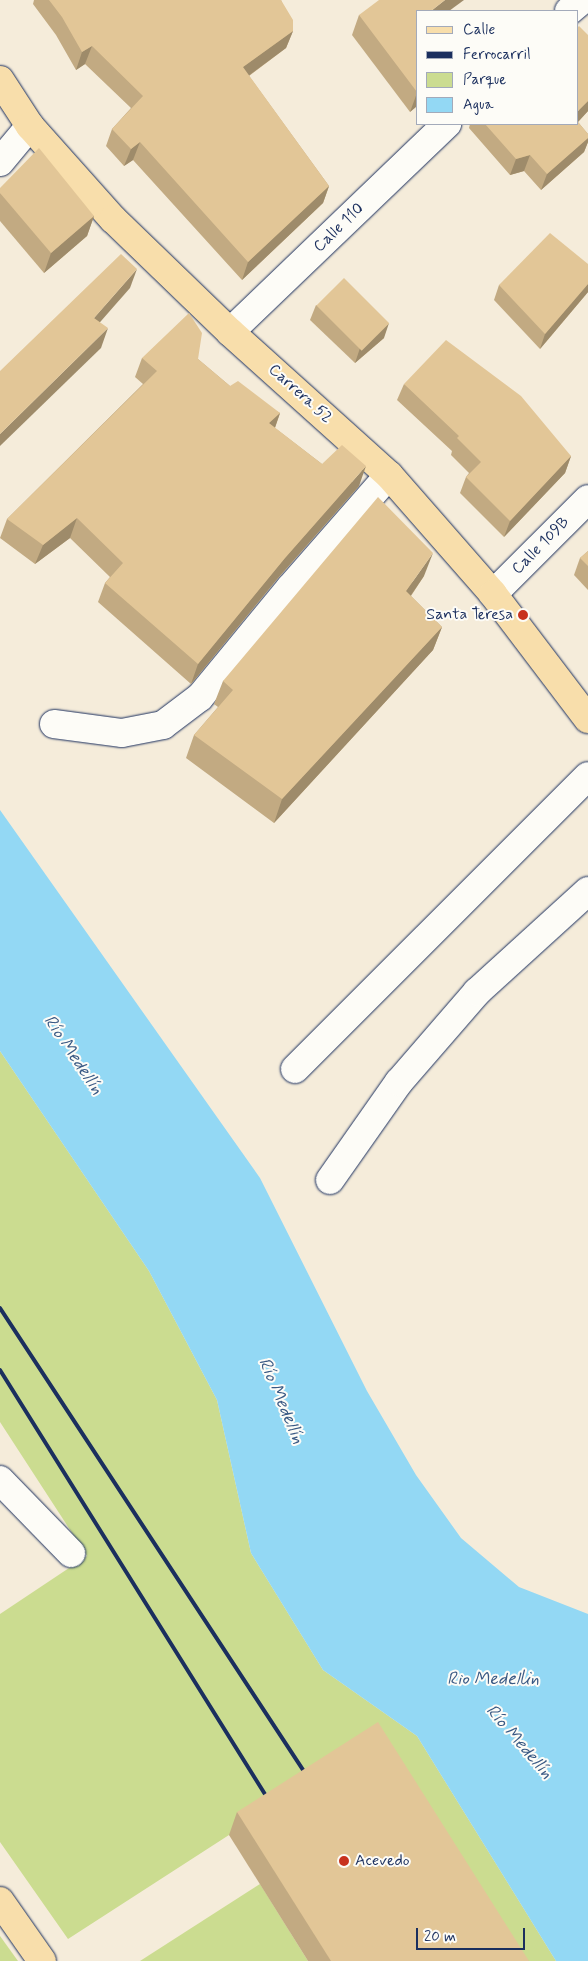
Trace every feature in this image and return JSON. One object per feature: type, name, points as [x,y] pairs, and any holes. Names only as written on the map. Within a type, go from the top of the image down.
[{"type":"main road","name":"Carrera 52","points":[[0,80],[30,126],[113,219],[230,332],[389,475],[493,594],[588,719]]},
{"type":"main road","points":[[0,1901],[42,1961]]},
{"type":"street","points":[[570,10],[582,0]]},
{"type":"street","name":"Calle 110","points":[[230,332],[446,125]]},
{"type":"street","points":[[0,162],[30,126]]},
{"type":"street","points":[[54,724],[122,733],[162,725],[200,697],[290,588],[389,475]]},
{"type":"street","name":"Calle 109B","points":[[493,594],[588,499]]},
{"type":"street","points":[[295,1069],[588,776]]},
{"type":"street","points":[[330,1180],[399,1082],[477,992],[588,891]]},
{"type":"street","points":[[0,1480],[70,1553]]},
{"type":"green space","points":[[0,1051],[149,1271],[217,1400],[251,1553],[323,1670],[417,1736],[556,1961],[506,1961],[229,1835],[68,1939],[0,1842],[0,1614],[87,1556],[0,1422]]},
{"type":"green space","points":[[260,1884],[308,1961],[140,1961]]},
{"type":"green space","points":[[0,1936],[18,1961],[0,1961]]},
{"type":"water","name":"Rio Medellin","points":[[0,810],[260,1178],[367,1391],[416,1475],[461,1538],[519,1587],[588,1614],[588,1961],[556,1961],[417,1736],[323,1670],[251,1553],[217,1400],[149,1271],[0,1051]]},
{"type":"building","points":[[49,0],[281,0],[293,20],[293,31],[243,67],[329,186],[248,262],[140,142],[131,149],[112,129],[143,96],[92,46],[82,52],[62,17]]},
{"type":"building","points":[[379,0],[445,0],[432,10],[416,10],[416,91],[359,15]]},
{"type":"building","points":[[578,27],[588,35],[588,101],[578,111]]},
{"type":"building","points":[[578,122],[588,134],[588,138],[547,174],[530,155],[516,159],[486,125],[578,125]]},
{"type":"building","points":[[39,148],[94,216],[51,253],[0,193],[0,188]]},
{"type":"building","points":[[550,233],[588,264],[588,284],[545,334],[499,285]]},
{"type":"building","points":[[121,254],[137,269],[94,318],[108,328],[0,434],[0,371]]},
{"type":"building","points":[[344,278],[389,323],[362,351],[316,306]]},
{"type":"building","points":[[189,313],[202,333],[198,359],[230,386],[238,381],[280,413],[269,423],[322,464],[342,445],[366,466],[285,558],[198,664],[105,583],[123,563],[77,518],[43,545],[7,519],[157,371],[142,358]]},
{"type":"building","points":[[446,340],[521,396],[571,456],[510,521],[466,477],[481,462],[457,438],[459,436],[404,384]]},
{"type":"building","points":[[378,497],[433,553],[406,591],[442,627],[282,799],[194,735],[233,690],[223,681]]},
{"type":"building","points":[[588,551],[588,566],[580,558]]},
{"type":"building","name":"Acevedo","points":[[378,1722],[529,1961],[331,1961],[237,1812]]},
{"type":"railway","points":[[0,1308],[311,1782]]},
{"type":"railway","points":[[0,1370],[273,1807]]},
{"type":"place","name":"Santa Teresa","points":[[523,615]]},
{"type":"place","name":"Acevedo","points":[[344,1861]]},
{"type":"water label","name":"Río Medellín","points":[[73,1055]]},
{"type":"water label","name":"Río Medellín","points":[[281,1401]]},
{"type":"water label","name":"Río Medellín","points":[[519,1742]]}]
